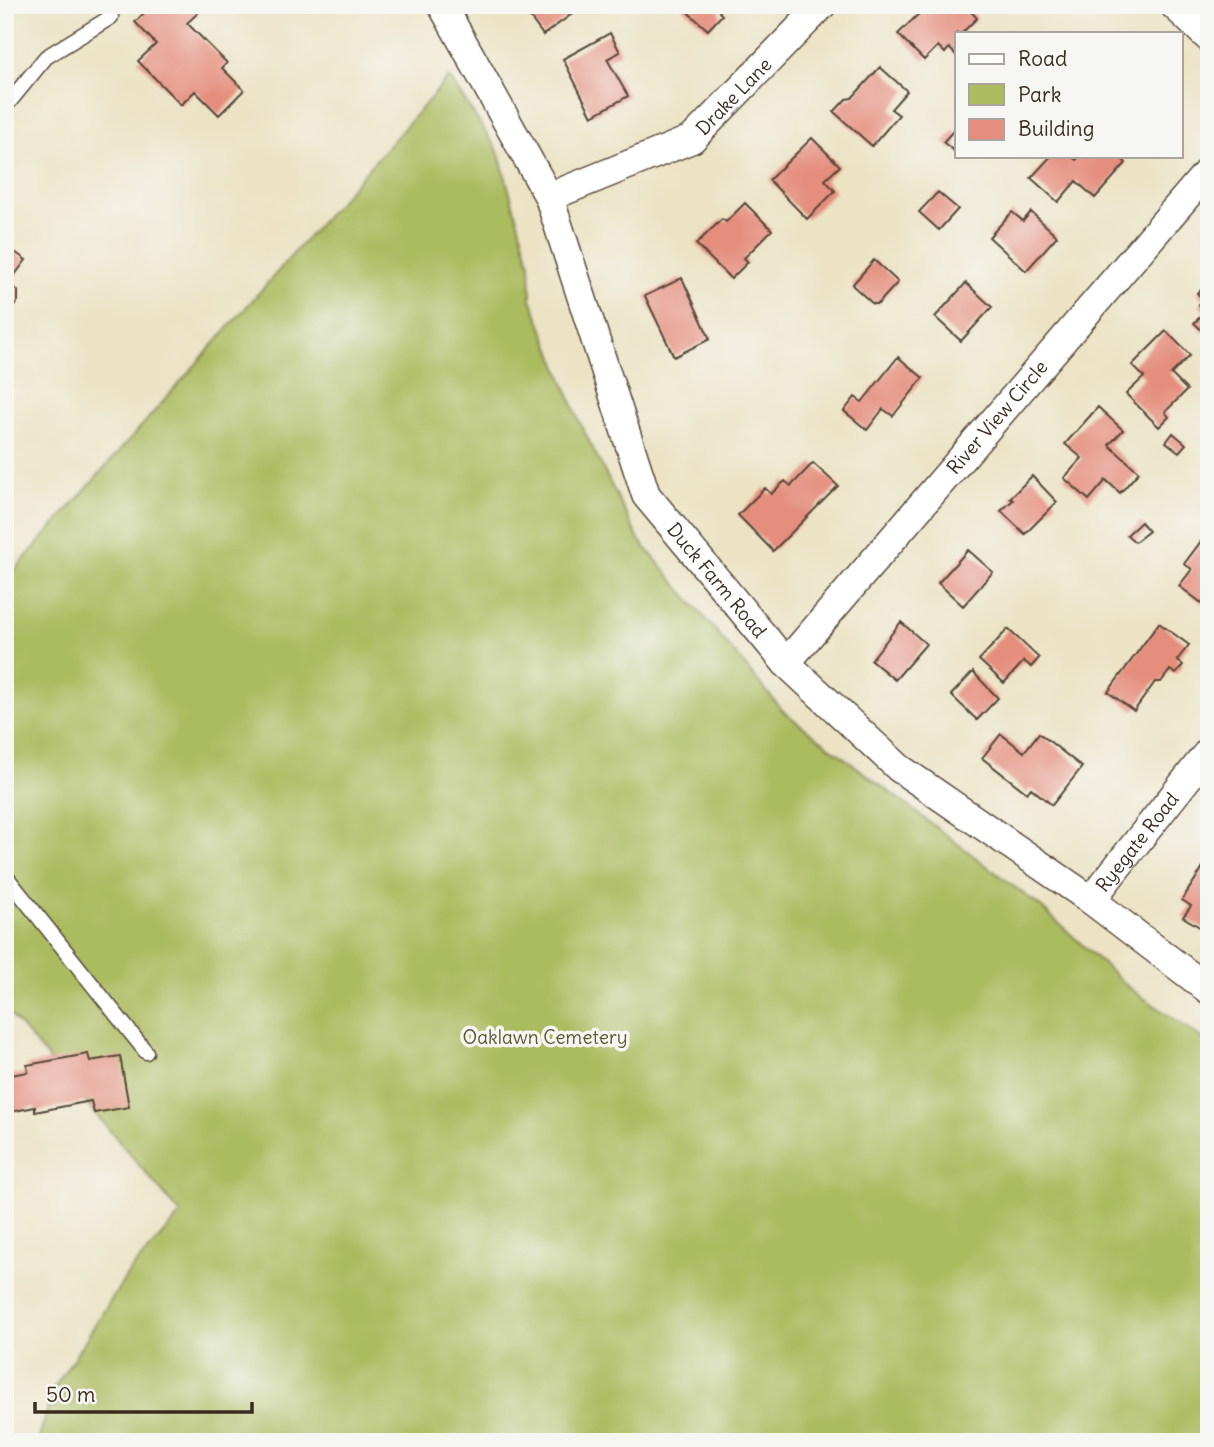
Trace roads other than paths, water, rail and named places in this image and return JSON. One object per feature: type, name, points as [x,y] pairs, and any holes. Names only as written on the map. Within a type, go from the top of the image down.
[{"type":"street","name":"Duck Farm Road","points":[[442,5],[550,197],[646,495],[786,663],[899,768],[1091,900],[1209,990]]},
{"type":"street","name":"Drake Lane","points":[[550,197],[692,139],[822,5]]},
{"type":"street","points":[[1174,5],[1209,38]]},
{"type":"street","name":"River View Circle","points":[[786,663],[1209,170]]},
{"type":"street","name":"Ryegate Road","points":[[1091,900],[1209,751]]},
{"type":"lane","points":[[5,107],[46,57],[111,17]]},
{"type":"lane","points":[[5,875],[146,1052]]},
{"type":"park label","name":"Oaklawn Cemetery","points":[[545,1037]]}]
